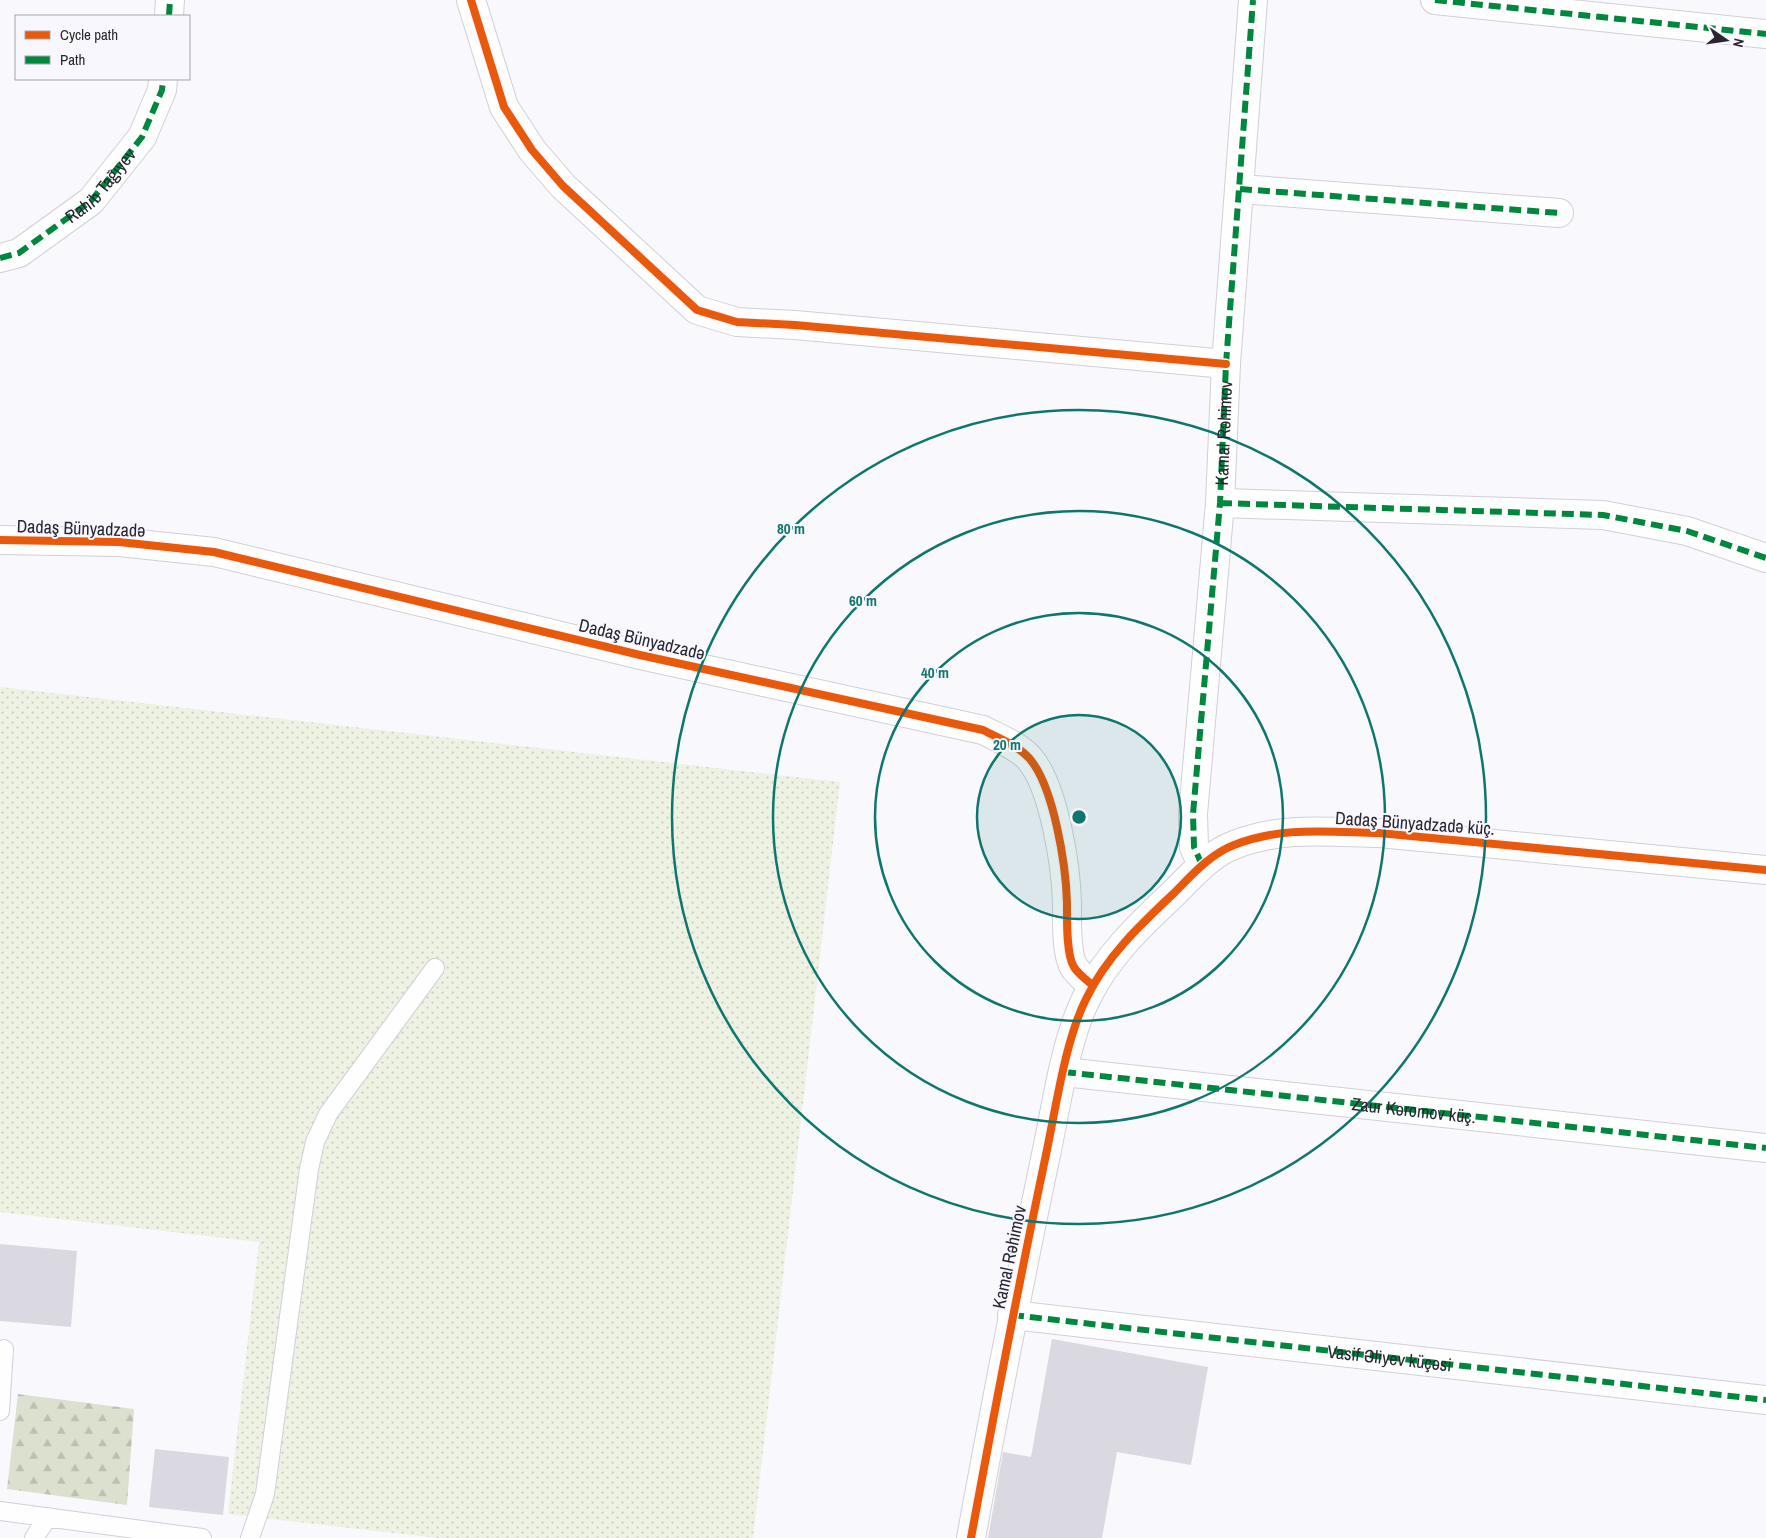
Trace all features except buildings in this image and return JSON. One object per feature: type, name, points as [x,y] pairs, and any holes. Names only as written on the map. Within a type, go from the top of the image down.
[{"type":"street","points":[[170,0],[170,15]]},
{"type":"street","points":[[471,0],[504,107],[532,150],[563,186],[697,310],[738,322],[795,325],[1226,364]]},
{"type":"street","name":"Kamal Rəhimov","points":[[1202,865],[1194,847],[1193,814],[1220,503],[1226,364],[1253,0]]},
{"type":"street","points":[[1435,0],[1766,34]]},
{"type":"street","name":"Rahib Tağıyev","points":[[0,258],[19,253],[91,201],[142,137],[162,90],[163,80]]},
{"type":"street","points":[[1240,189],[1559,213]]},
{"type":"street","points":[[1220,503],[1603,515],[1687,531],[1766,558]]},
{"type":"street","name":"Dadaş Bünyadzadə","points":[[0,540],[119,542],[214,552],[640,655],[983,730],[1012,745],[1029,758],[1046,789],[1062,851],[1067,897],[1067,934],[1073,967],[1092,986]]},
{"type":"street","name":"Dadaş Bünyadzadə küç.","points":[[1092,986],[1126,940],[1202,865],[1232,846],[1278,832],[1379,833],[1766,870]]},
{"type":"street","name":"Kamal Rəhimov","points":[[971,1538],[1012,1315],[1064,1072],[1074,1033],[1092,986]]},
{"type":"street","name":"Zaur Kəromov küç.","points":[[1064,1072],[1766,1148]]},
{"type":"street","name":"Vasif Əliyev küçəsi","points":[[1012,1315],[1766,1400]]},
{"type":"lane","points":[[250,1538],[265,1494],[308,1169],[315,1142],[328,1114],[435,968]]},
{"type":"lane","points":[[0,1411],[4,1349]]},
{"type":"lane","points":[[0,1511],[202,1538]]},
{"type":"lane","points":[[34,1538],[48,1517]]},
{"type":"shaded area","points":[[0,687],[840,782],[753,1538],[437,1538],[228,1514],[259,1242],[0,1212]]},
{"type":"green space","points":[[18,1394],[134,1409],[127,1505],[7,1489]]},
{"type":"marked path","points":[[169,15],[170,0]]},
{"type":"marked path","points":[[1202,865],[1194,847],[1193,814],[1220,503],[1226,364],[1253,0]]},
{"type":"marked path","points":[[1435,0],[1766,34]]},
{"type":"marked path","points":[[0,258],[19,253],[91,201],[142,137],[162,90],[163,80]]},
{"type":"marked path","points":[[1240,189],[1559,213]]},
{"type":"marked path","points":[[1220,503],[1603,515],[1687,531],[1766,558]]},
{"type":"marked path","points":[[1064,1072],[1766,1148]]},
{"type":"marked path","points":[[1012,1315],[1766,1400]]},
{"type":"cycle path","points":[[471,0],[504,107],[532,150],[563,186],[697,310],[737,322],[795,325],[1226,364]]},
{"type":"cycle path","points":[[0,540],[119,542],[214,552],[640,655],[983,730],[1024,753],[1038,771],[1045,787],[1052,806],[1061,848],[1066,887],[1067,936],[1071,961],[1080,975],[1093,986]]},
{"type":"cycle path","points":[[971,1538],[997,1397],[1061,1080],[1078,1017],[1094,984],[1114,955],[1136,930],[1201,866],[1225,849],[1252,839],[1305,831],[1323,831],[1379,833],[1766,870]]}]
